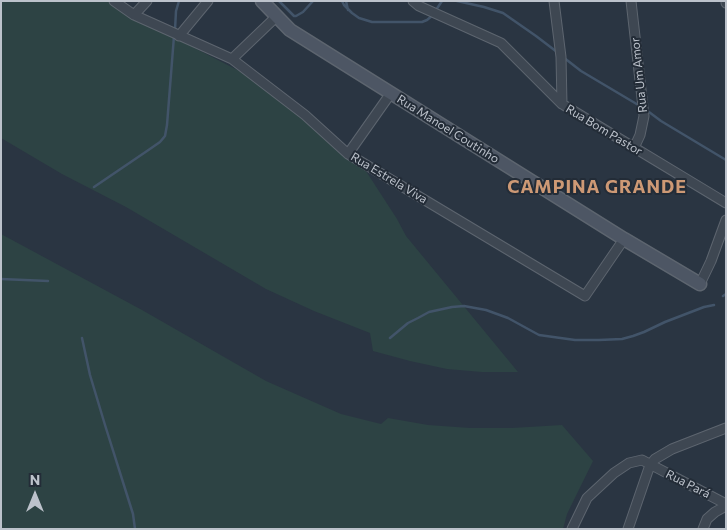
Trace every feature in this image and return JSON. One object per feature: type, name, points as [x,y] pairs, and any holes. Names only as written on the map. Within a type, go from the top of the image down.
[{"type":"street","name":"Rua Estrela Viva","points":[[114,1],[134,15],[232,60],[305,115],[348,154],[585,296],[624,238]]},
{"type":"street","points":[[134,15],[148,1]]},
{"type":"street","points":[[179,36],[208,1]]},
{"type":"street","name":"Rua Manoel Coutinho","points":[[262,1],[290,30],[700,284]]},
{"type":"street","points":[[554,1],[561,57],[562,104]]},
{"type":"street","name":"Rua Um Amor","points":[[631,1],[644,116],[640,135],[634,148]]},
{"type":"street","name":"Rua Bom Pastor","points":[[417,3],[501,44],[562,104],[726,203]]},
{"type":"street","points":[[232,60],[277,16]]},
{"type":"street","points":[[348,154],[391,93]]},
{"type":"street","points":[[700,284],[711,261],[726,220]]},
{"type":"street","points":[[628,529],[650,465],[655,459],[672,449],[726,428]]},
{"type":"street","points":[[572,529],[588,498],[614,473],[629,463],[642,460],[650,465]]},
{"type":"street","name":"Rua Pará","points":[[650,465],[726,505]]},
{"type":"street","points":[[704,529],[707,519],[726,505]]},
{"type":"green space","points":[[1,1],[109,1],[140,20],[249,76],[364,168],[406,236],[518,372],[482,372],[447,369],[373,351],[370,333],[314,311],[266,289],[126,207],[62,174],[1,138]]},
{"type":"green space","points":[[1,234],[142,310],[266,381],[341,414],[381,424],[388,418],[428,425],[470,428],[562,425],[593,461],[567,514],[563,529],[1,529]]},
{"type":"waterway","points":[[175,30],[176,11],[179,1]]},
{"type":"waterway","points":[[279,1],[294,16],[303,12],[313,1]]},
{"type":"waterway","points":[[342,1],[359,18],[372,22],[422,22],[433,15]]},
{"type":"waterway","points":[[346,1],[348,10]]},
{"type":"waterway","points":[[436,10],[442,1]]},
{"type":"waterway","points":[[457,1],[503,13],[557,52]]},
{"type":"waterway","points":[[94,187],[160,142],[165,136],[174,36]]},
{"type":"waterway","points":[[563,57],[581,71],[640,106]]},
{"type":"waterway","points":[[645,109],[661,121],[726,160]]},
{"type":"waterway","points":[[1,279],[48,281]]},
{"type":"waterway","points":[[390,338],[408,323],[429,312],[452,307],[464,306],[486,310],[508,318],[539,335],[575,340],[599,340],[622,339],[633,336],[704,307],[714,305]]},
{"type":"waterway","points":[[82,338],[90,375],[133,514],[135,529]]},
{"type":"district","name":"CAMPINA GRANDE","points":[[597,187]]}]
